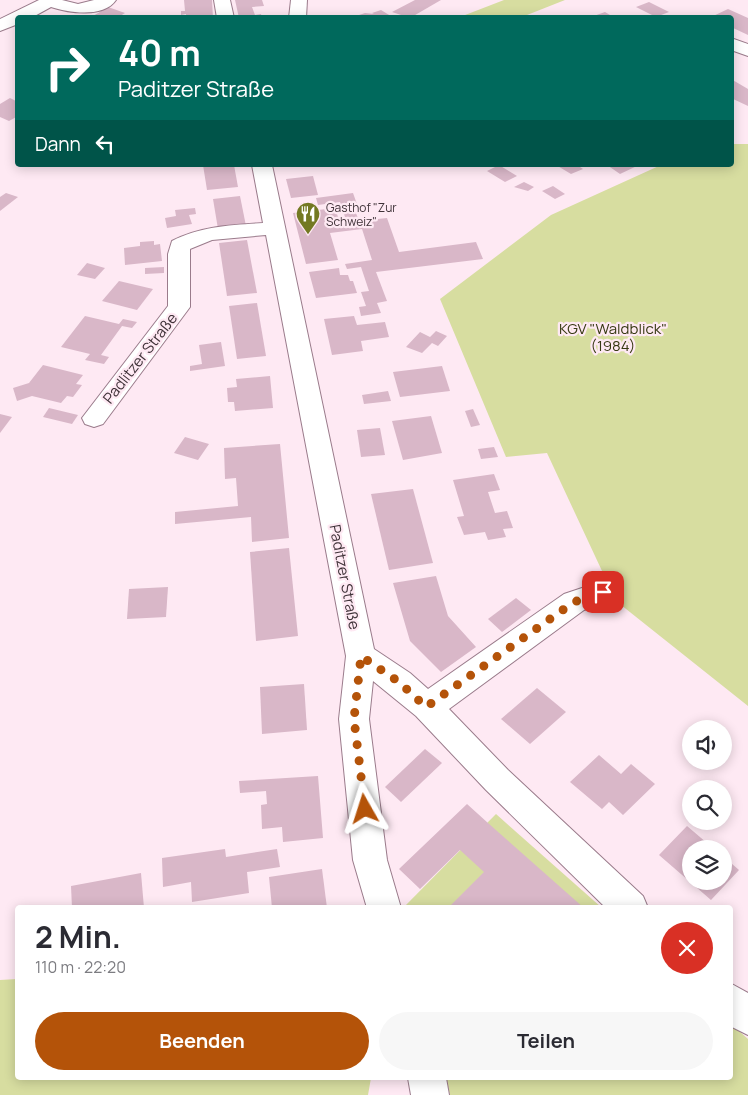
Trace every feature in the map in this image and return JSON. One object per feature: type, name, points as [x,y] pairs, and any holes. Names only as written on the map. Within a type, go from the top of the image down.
[{"type":"street","points":[[22,15],[49,1],[74,10],[85,10],[108,0]]},
{"type":"street","points":[[222,0],[225,15]]},
{"type":"street","points":[[297,15],[299,0]]},
{"type":"street","points":[[0,26],[15,18]]},
{"type":"street","points":[[734,44],[748,51]]},
{"type":"street","name":"Paditzer Straße","points":[[269,167],[275,228],[361,656],[354,719],[370,860],[383,905]]},
{"type":"street","name":"Padlitzer Straße","points":[[94,418],[180,307],[182,296],[178,257],[180,246],[190,238],[275,228]]},
{"type":"street","points":[[426,707],[574,602],[603,592]]},
{"type":"street","points":[[361,656],[399,682],[426,707],[497,780],[628,905]]},
{"type":"street","points":[[733,1004],[748,1017]]},
{"type":"street","points":[[427,1080],[430,1095]]},
{"type":"green space","points":[[504,0],[565,0],[527,15],[465,15]]},
{"type":"green space","name":"KGV \"Waldblick\" (1984)","points":[[734,144],[748,144],[748,706],[616,601],[547,453],[506,457],[440,299],[551,215],[657,167],[734,167]]},
{"type":"green space","points":[[496,814],[599,905],[406,905]]},
{"type":"green space","points":[[15,979],[15,1080],[371,1080],[368,1095],[0,1095],[0,980]]},
{"type":"green space","points":[[733,1026],[748,1039],[748,1095],[450,1095],[446,1080],[733,1080]]},
{"type":"building","points":[[184,0],[212,0],[213,15],[181,15],[181,11],[185,11]]},
{"type":"building","points":[[235,0],[262,0],[264,6],[252,7],[255,15],[238,15]]},
{"type":"building","points":[[415,0],[441,0],[415,15],[401,15],[392,12]]},
{"type":"building","points":[[649,2],[669,12],[661,15],[652,15],[636,7]]},
{"type":"building","points":[[108,7],[125,13],[122,15],[95,15]]},
{"type":"building","points":[[728,9],[748,18],[748,35],[734,28],[734,15],[715,15]]},
{"type":"building","points":[[381,10],[389,15],[359,15],[365,13],[374,14],[372,13]]},
{"type":"building","points":[[605,12],[610,15],[597,15]]},
{"type":"building","points":[[734,81],[748,89],[748,106],[734,99]]},
{"type":"building","points":[[10,98],[15,100],[15,118],[9,121],[0,117],[0,104]]},
{"type":"building","points":[[203,167],[234,167],[238,187],[207,190]]},
{"type":"building","points":[[495,167],[502,167],[517,176],[505,182],[487,171]]},
{"type":"building","points":[[559,167],[580,167],[583,169],[571,174]]},
{"type":"building","points":[[610,167],[635,167],[620,174]]},
{"type":"building","points":[[313,176],[318,195],[291,198],[286,179]]},
{"type":"building","points":[[524,182],[534,187],[528,191],[514,187]]},
{"type":"building","points":[[553,186],[565,194],[555,199],[542,191]]},
{"type":"building","points":[[6,193],[18,197],[0,211],[0,197]]},
{"type":"building","points":[[353,193],[358,207],[354,208],[359,221],[387,218],[399,252],[476,242],[483,259],[376,272],[387,301],[377,303],[381,313],[361,316],[359,307],[366,306],[361,292],[369,291],[361,267],[347,269],[345,264],[372,260],[362,229],[330,233],[338,260],[306,264],[293,213],[335,208],[340,223],[347,223],[340,202],[318,205],[316,198]]},
{"type":"building","points":[[240,196],[246,226],[218,229],[213,199]]},
{"type":"building","points":[[195,208],[196,214],[189,215],[192,224],[167,228],[165,218],[176,216],[175,210]]},
{"type":"building","points":[[247,240],[257,293],[227,296],[219,243]]},
{"type":"building","points":[[154,241],[154,245],[160,244],[162,261],[125,265],[124,248],[140,246],[140,242]]},
{"type":"building","points":[[87,263],[105,268],[95,279],[77,275]]},
{"type":"building","points":[[164,267],[164,273],[145,274],[145,268]]},
{"type":"building","points":[[339,268],[340,275],[348,275],[350,281],[353,281],[357,293],[316,298],[309,272]]},
{"type":"building","points":[[119,281],[153,289],[137,310],[102,301]]},
{"type":"building","points":[[257,303],[266,356],[237,359],[229,306]]},
{"type":"building","points":[[85,316],[119,324],[123,319],[137,322],[132,328],[122,326],[101,355],[109,357],[104,364],[85,360],[90,354],[61,347]]},
{"type":"building","points":[[354,316],[357,325],[385,322],[389,337],[361,341],[363,351],[332,355],[324,319]]},
{"type":"building","points":[[436,331],[447,336],[438,346],[432,343],[422,353],[406,347],[420,332],[430,337]]},
{"type":"building","points":[[221,342],[225,366],[190,371],[190,366],[202,364],[199,345]]},
{"type":"building","points":[[43,365],[83,375],[76,384],[82,385],[73,397],[67,396],[61,403],[32,396],[17,401],[13,388],[29,383]]},
{"type":"building","points":[[442,366],[450,391],[400,397],[393,372]]},
{"type":"building","points":[[270,376],[273,408],[235,411],[234,402],[228,402],[227,388],[237,387],[236,379]]},
{"type":"building","points":[[388,391],[391,401],[364,404],[362,395]]},
{"type":"building","points":[[49,408],[78,415],[72,424],[43,417]]},
{"type":"building","points":[[473,409],[480,425],[471,427],[465,411]]},
{"type":"building","points":[[0,414],[12,417],[0,433]]},
{"type":"building","points":[[431,416],[442,453],[403,460],[392,421]]},
{"type":"building","points":[[380,428],[385,455],[361,457],[357,430]]},
{"type":"building","points":[[185,437],[209,444],[198,460],[174,453]]},
{"type":"building","points":[[280,444],[289,538],[252,542],[251,517],[175,524],[175,512],[238,506],[236,478],[225,479],[224,448]]},
{"type":"building","points":[[494,447],[498,457],[481,459],[478,449]]},
{"type":"building","points":[[494,474],[500,490],[488,492],[495,513],[507,511],[513,528],[503,529],[506,537],[488,540],[485,532],[464,535],[457,517],[464,516],[453,480]]},
{"type":"building","points":[[413,489],[433,563],[389,570],[371,494]]},
{"type":"building","points":[[289,548],[298,636],[256,641],[250,552]]},
{"type":"building","points":[[436,576],[448,616],[476,647],[441,672],[410,641],[393,583]]},
{"type":"building","points":[[168,587],[166,617],[127,619],[129,589]]},
{"type":"building","points":[[516,598],[531,610],[502,632],[488,619]]},
{"type":"building","points":[[304,684],[307,730],[262,734],[260,687]]},
{"type":"building","points":[[537,688],[566,712],[530,744],[501,719]]},
{"type":"building","points":[[425,749],[442,763],[401,802],[385,787]]},
{"type":"building","points":[[599,755],[621,774],[631,764],[655,784],[623,815],[609,802],[602,809],[570,782]]},
{"type":"building","points":[[318,776],[323,838],[283,842],[282,827],[262,829],[261,805],[267,804],[266,791],[240,793],[239,781]]},
{"type":"building","points":[[467,804],[581,905],[451,905],[484,872],[460,850],[420,889],[399,869]]},
{"type":"building","points":[[683,830],[692,830],[703,840],[682,840],[682,875],[659,855]]},
{"type":"building","points":[[225,849],[226,857],[277,849],[280,867],[247,872],[249,893],[192,902],[191,882],[163,887],[162,858]]},
{"type":"building","points":[[732,864],[739,870],[732,878]]},
{"type":"building","points":[[322,869],[327,905],[272,905],[269,877]]},
{"type":"building","points":[[141,873],[144,905],[72,905],[71,886]]},
{"type":"building","points":[[699,890],[720,890],[711,900]]},
{"type":"place","name":"Gasthof \"Zur Schweiz\"","points":[[308,235]]},
{"type":"route","points":[[365,809],[354,719],[361,656],[399,682],[426,707],[574,602],[603,592]]}]
